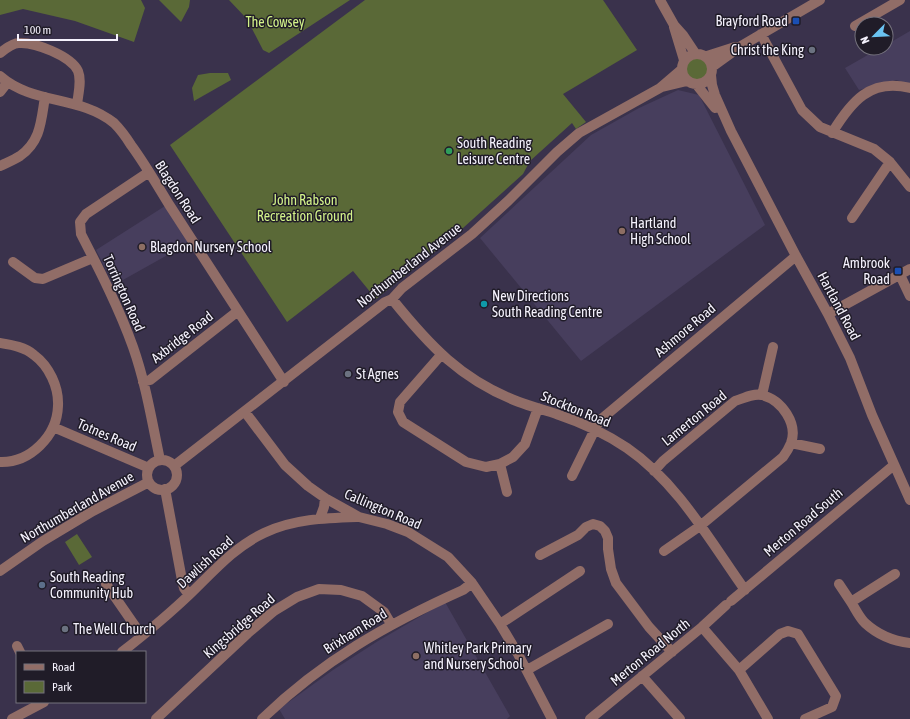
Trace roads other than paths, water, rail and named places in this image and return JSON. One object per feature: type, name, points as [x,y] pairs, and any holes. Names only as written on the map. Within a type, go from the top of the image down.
[{"type":"street","points":[[660,0],[674,25],[695,53]]},
{"type":"street","points":[[741,46],[707,56],[695,53],[689,55],[684,60],[681,70],[684,77],[692,83],[702,84],[708,81],[712,71],[741,46],[820,0]]},
{"type":"street","points":[[872,16],[900,0]]},
{"type":"street","points":[[674,25],[684,60]]},
{"type":"street","points":[[761,34],[802,110],[820,127],[874,149],[890,162],[910,187]]},
{"type":"street","points":[[0,53],[4,49],[18,43],[35,45],[58,54],[71,62],[78,71],[80,80],[77,105]]},
{"type":"street","points":[[707,56],[712,71]]},
{"type":"street","name":"Northumberland Avenue","points":[[174,466],[385,302],[392,299],[402,288],[472,234],[508,201],[557,152],[579,133],[660,88],[681,70]]},
{"type":"street","name":"Hartland Road","points":[[712,71],[712,85],[715,95],[731,131],[850,358],[872,415],[910,500]]},
{"type":"street","points":[[0,92],[4,80]]},
{"type":"street","name":"Blagdon Road","points":[[4,80],[24,92],[95,111],[114,124],[149,172],[284,382]]},
{"type":"street","name":"Hartland Road","points":[[692,83],[709,98],[731,131]]},
{"type":"street","name":"Northumberland Avenue","points":[[660,88],[692,83]]},
{"type":"street","points":[[832,133],[855,100],[873,89],[884,86],[900,86],[910,88]]},
{"type":"street","points":[[0,166],[19,157],[32,145],[40,132],[45,97]]},
{"type":"street","points":[[852,218],[890,162]]},
{"type":"street","name":"Torrington Road","points":[[149,172],[86,214],[80,222],[81,234],[119,312],[133,348],[143,382],[160,460]]},
{"type":"street","name":"Ashmore Road","points":[[572,476],[599,421],[796,256]]},
{"type":"street","points":[[13,262],[35,278],[43,279],[93,258]]},
{"type":"street","points":[[828,314],[910,269]]},
{"type":"street","points":[[900,275],[910,296]]},
{"type":"street","name":"Stockton Road","points":[[392,299],[417,330],[441,355],[454,366],[487,388],[519,402],[562,416],[595,429],[628,449],[654,471],[680,498],[745,590]]},
{"type":"street","name":"Axbridge Road","points":[[143,382],[150,380],[238,311]]},
{"type":"street","points":[[0,343],[16,345],[34,354],[48,368],[55,384],[58,406],[54,427],[44,441],[34,451],[19,460],[0,462]]},
{"type":"street","points":[[664,551],[700,526],[783,457],[791,443],[793,429],[788,415],[778,403],[762,395],[773,347]]},
{"type":"street","points":[[441,355],[400,402],[398,412],[403,422],[466,462],[486,467],[500,464],[513,457],[525,444],[538,408]]},
{"type":"street","name":"Lamerton Road","points":[[654,471],[663,461],[735,401],[748,396],[762,395]]},
{"type":"street","name":"Callington Road","points":[[245,412],[286,466],[324,498],[359,517],[387,524],[408,532],[448,557],[472,583],[500,624],[552,719]]},
{"type":"street","name":"Totnes Road","points":[[54,427],[149,468]]},
{"type":"street","points":[[791,443],[820,449]]},
{"type":"street","points":[[160,460],[168,461],[174,466],[177,475],[176,480],[170,487],[165,489],[156,488],[149,482],[147,473],[153,463],[160,460]]},
{"type":"street","points":[[500,464],[507,492]]},
{"type":"street","name":"Merton Road South","points":[[729,603],[894,465]]},
{"type":"street","name":"Northumberland Avenue","points":[[0,571],[43,541],[93,511],[149,482]]},
{"type":"street","points":[[165,489],[182,580],[184,588],[189,595]]},
{"type":"street","points":[[320,518],[324,507],[324,498]]},
{"type":"street","name":"Dawlish Road","points":[[123,651],[189,595],[236,550],[265,532],[295,522],[320,518],[359,517]]},
{"type":"street","points":[[540,555],[549,545],[574,537],[593,524],[600,526],[605,530],[608,538],[611,569],[616,583],[649,627],[672,652]]},
{"type":"street","points":[[500,624],[580,571]]},
{"type":"street","points":[[851,602],[896,574]]},
{"type":"street","name":"Brixham Road","points":[[262,719],[278,704],[318,672],[356,645],[391,624],[463,590],[472,583]]},
{"type":"street","points":[[106,584],[142,636]]},
{"type":"street","points":[[839,584],[864,622],[882,636],[897,642],[910,643]]},
{"type":"street","name":"Kingsbridge Road","points":[[156,719],[248,632],[274,611],[297,596],[319,589],[341,590],[362,596],[384,612],[391,624]]},
{"type":"street","name":"Merton Road North","points":[[597,717],[642,676],[729,603]]},
{"type":"street","points":[[526,670],[608,624]]},
{"type":"street","points":[[702,627],[739,670],[768,719]]},
{"type":"street","points":[[739,670],[780,634],[788,631],[798,634],[836,696],[832,707],[805,719]]},
{"type":"street","points":[[642,676],[680,719]]},
{"type":"street","points":[[12,719],[42,703]]},
{"type":"place","name":"Brayford Road","points":[[796,21]]},
{"type":"place","name":"Christ the King","points":[[812,50]]},
{"type":"place","name":"South Reading Leisure Centre","points":[[449,151]]},
{"type":"place","name":"Hartland High School","points":[[622,231]]},
{"type":"place","name":"Blagdon Nursery School","points":[[142,247]]},
{"type":"place","name":"Ambrook Road","points":[[898,271]]},
{"type":"place","name":"New Directions South Reading Centre","points":[[484,304]]},
{"type":"place","name":"St Agnes","points":[[348,374]]},
{"type":"place","name":"South Reading Community Hub","points":[[42,585]]},
{"type":"place","name":"The Well Church","points":[[65,629]]},
{"type":"place","name":"Whitley Park Primary and Nursery School","points":[[416,656]]},
{"type":"park label","name":"The Cowsey","points":[[275,22]]},
{"type":"park label","name":"John Rabson Recreation Ground","points":[[305,208]]}]
